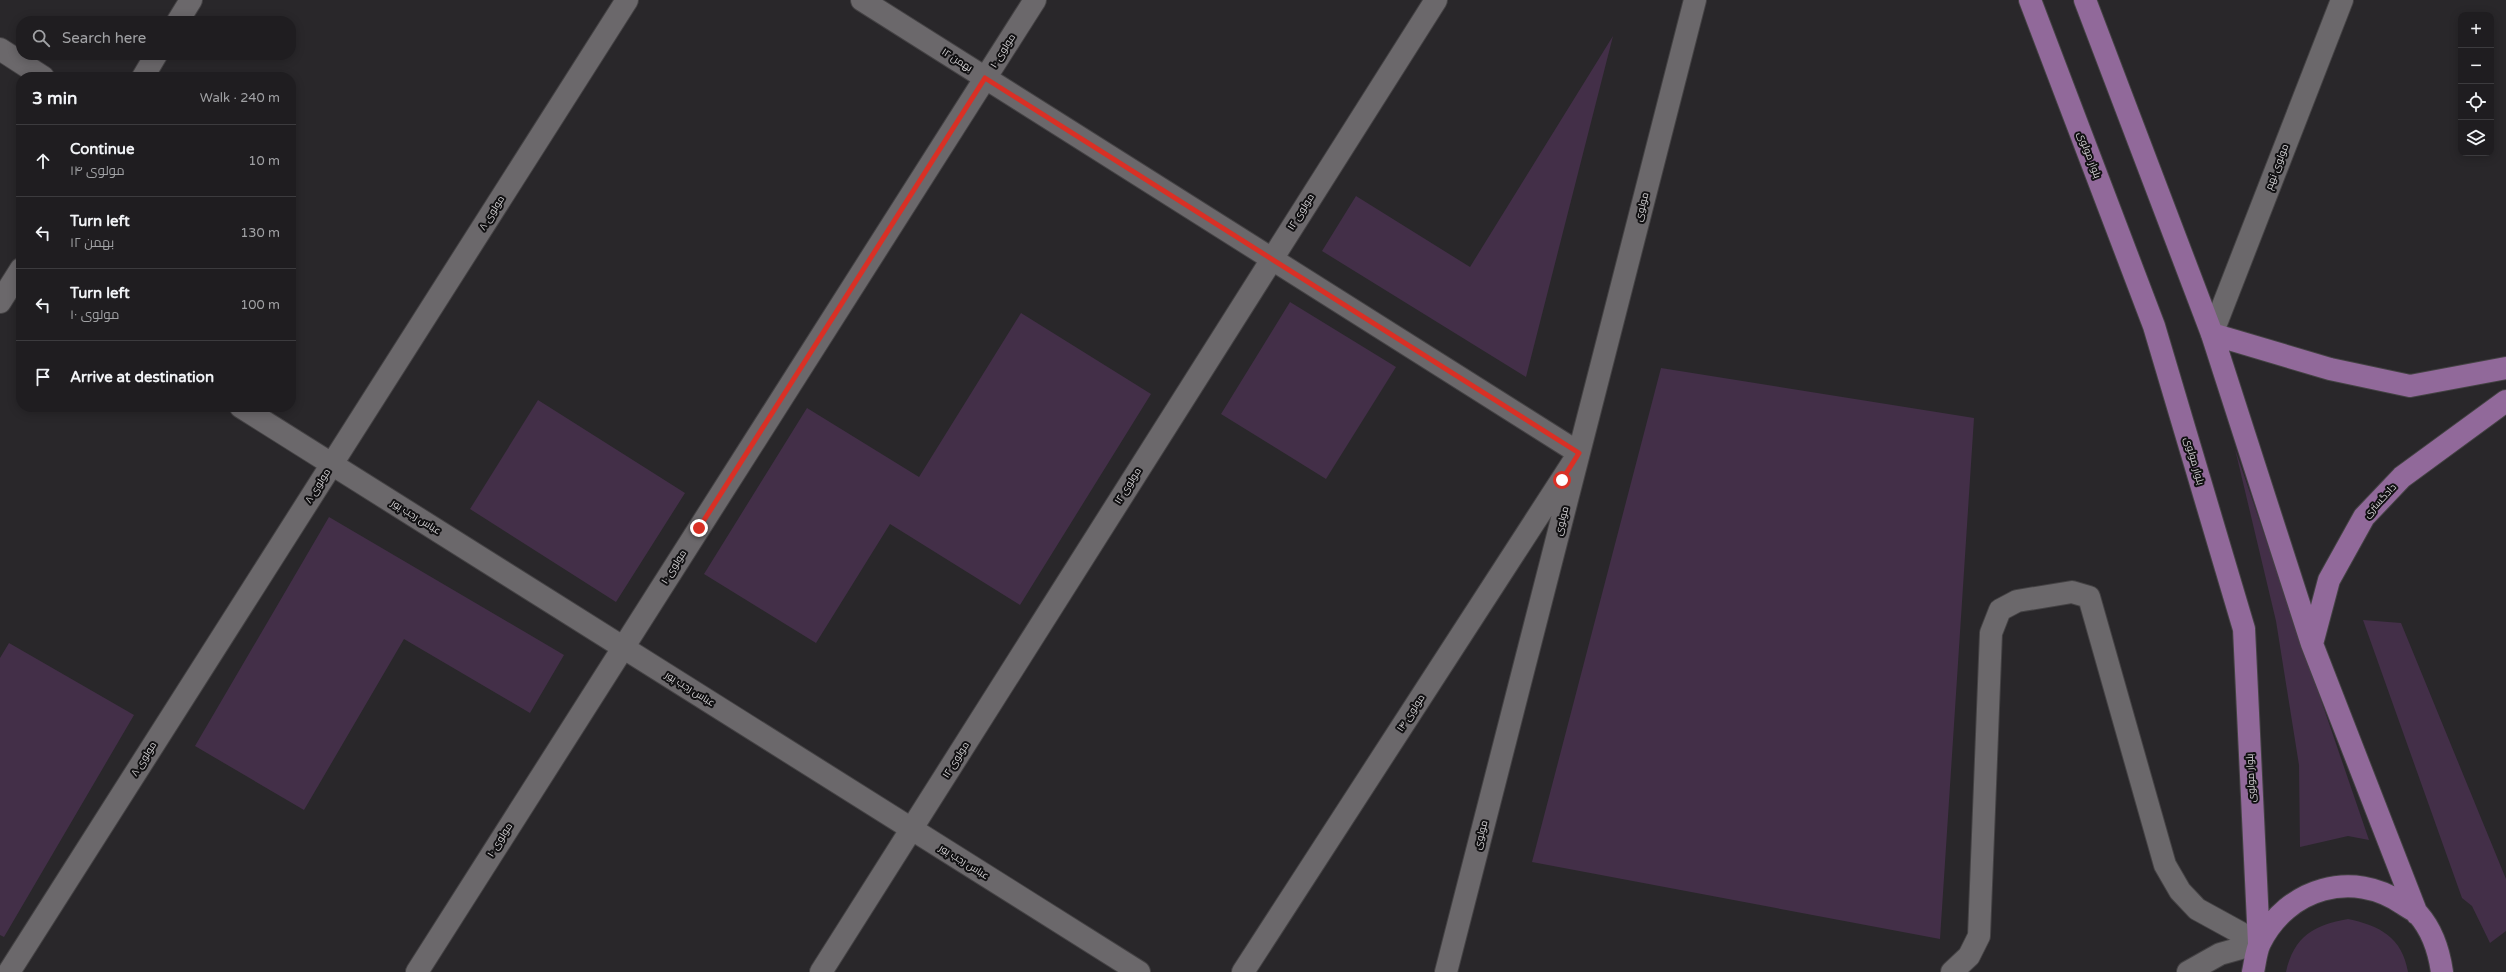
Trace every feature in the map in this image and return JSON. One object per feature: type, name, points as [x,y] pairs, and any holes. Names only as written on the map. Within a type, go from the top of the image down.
[{"type":"main road","name":"بلوار مولوی","points":[[2030,0],[2154,326],[2244,629],[2259,943]]},
{"type":"main road","points":[[2085,0],[2212,334],[2312,644],[2418,914],[2438,946],[2442,972]]},
{"type":"main road","points":[[2212,334],[2330,369],[2410,386],[2506,368]]},
{"type":"main road","name":"دادگستری","points":[[2312,644],[2329,580],[2364,517],[2402,477],[2506,401]]},
{"type":"main road","points":[[2253,972],[2259,943],[2281,912],[2313,891],[2350,885],[2386,892],[2418,914]]},
{"type":"street","points":[[181,16],[191,0]]},
{"type":"street","name":"مولوی ۸","points":[[9,972],[627,0]]},
{"type":"street","name":"بهمن ۱۲","points":[[862,0],[1579,453]]},
{"type":"street","name":"مولوی ۱۰","points":[[416,972],[1035,0]]},
{"type":"street","name":"مولوی ۱۲","points":[[822,972],[1436,0]]},
{"type":"street","name":"مولوی","points":[[1446,972],[1695,0]]},
{"type":"street","name":"مولوی نهم","points":[[2212,334],[2342,0]]},
{"type":"street","points":[[0,49],[16,59]]},
{"type":"street","points":[[17,60],[35,72]]},
{"type":"street","points":[[145,72],[153,60]]},
{"type":"street","points":[[0,302],[16,277]]},
{"type":"street","name":"عباس رجب پور","points":[[249,412],[1139,972]]},
{"type":"street","name":"مولوی ۱۴","points":[[1243,972],[1579,453]]},
{"type":"street","points":[[1952,972],[1969,956],[1979,936],[1990,633],[2000,610],[2017,601],[2072,592],[2089,597],[2165,865],[2180,892],[2197,909],[2259,943]]},
{"type":"street","points":[[2188,972],[2220,954],[2259,943]]},
{"type":"shaded area","points":[[1613,36],[1526,377],[1322,251],[1356,196],[1470,267]]},
{"type":"shaded area","points":[[1290,302],[1396,367],[1326,479],[1221,414]]},
{"type":"shaded area","points":[[1021,313],[1151,394],[1020,605],[890,524],[816,643],[704,574],[807,408],[919,477]]},
{"type":"shaded area","points":[[1661,368],[1974,418],[1940,939],[1532,862]]},
{"type":"shaded area","points":[[538,400],[685,493],[616,602],[470,509]]},
{"type":"shaded area","points":[[2235,449],[2369,840],[2348,836],[2300,847],[2299,765],[2276,621]]},
{"type":"shaded area","points":[[329,517],[564,655],[530,713],[404,639],[304,810],[195,746]]},
{"type":"shaded area","points":[[2363,620],[2401,623],[2506,879],[2506,931],[2490,943],[2472,906],[2462,898]]},
{"type":"shaded area","points":[[9,643],[134,715],[4,937],[0,935],[0,658]]},
{"type":"shaded area","points":[[2348,919],[2370,925],[2388,935],[2401,950],[2408,972],[2286,972],[2294,949],[2307,934],[2325,925]]},
{"type":"route","points":[[699,528],[985,78],[1579,453],[1562,480]]}]
